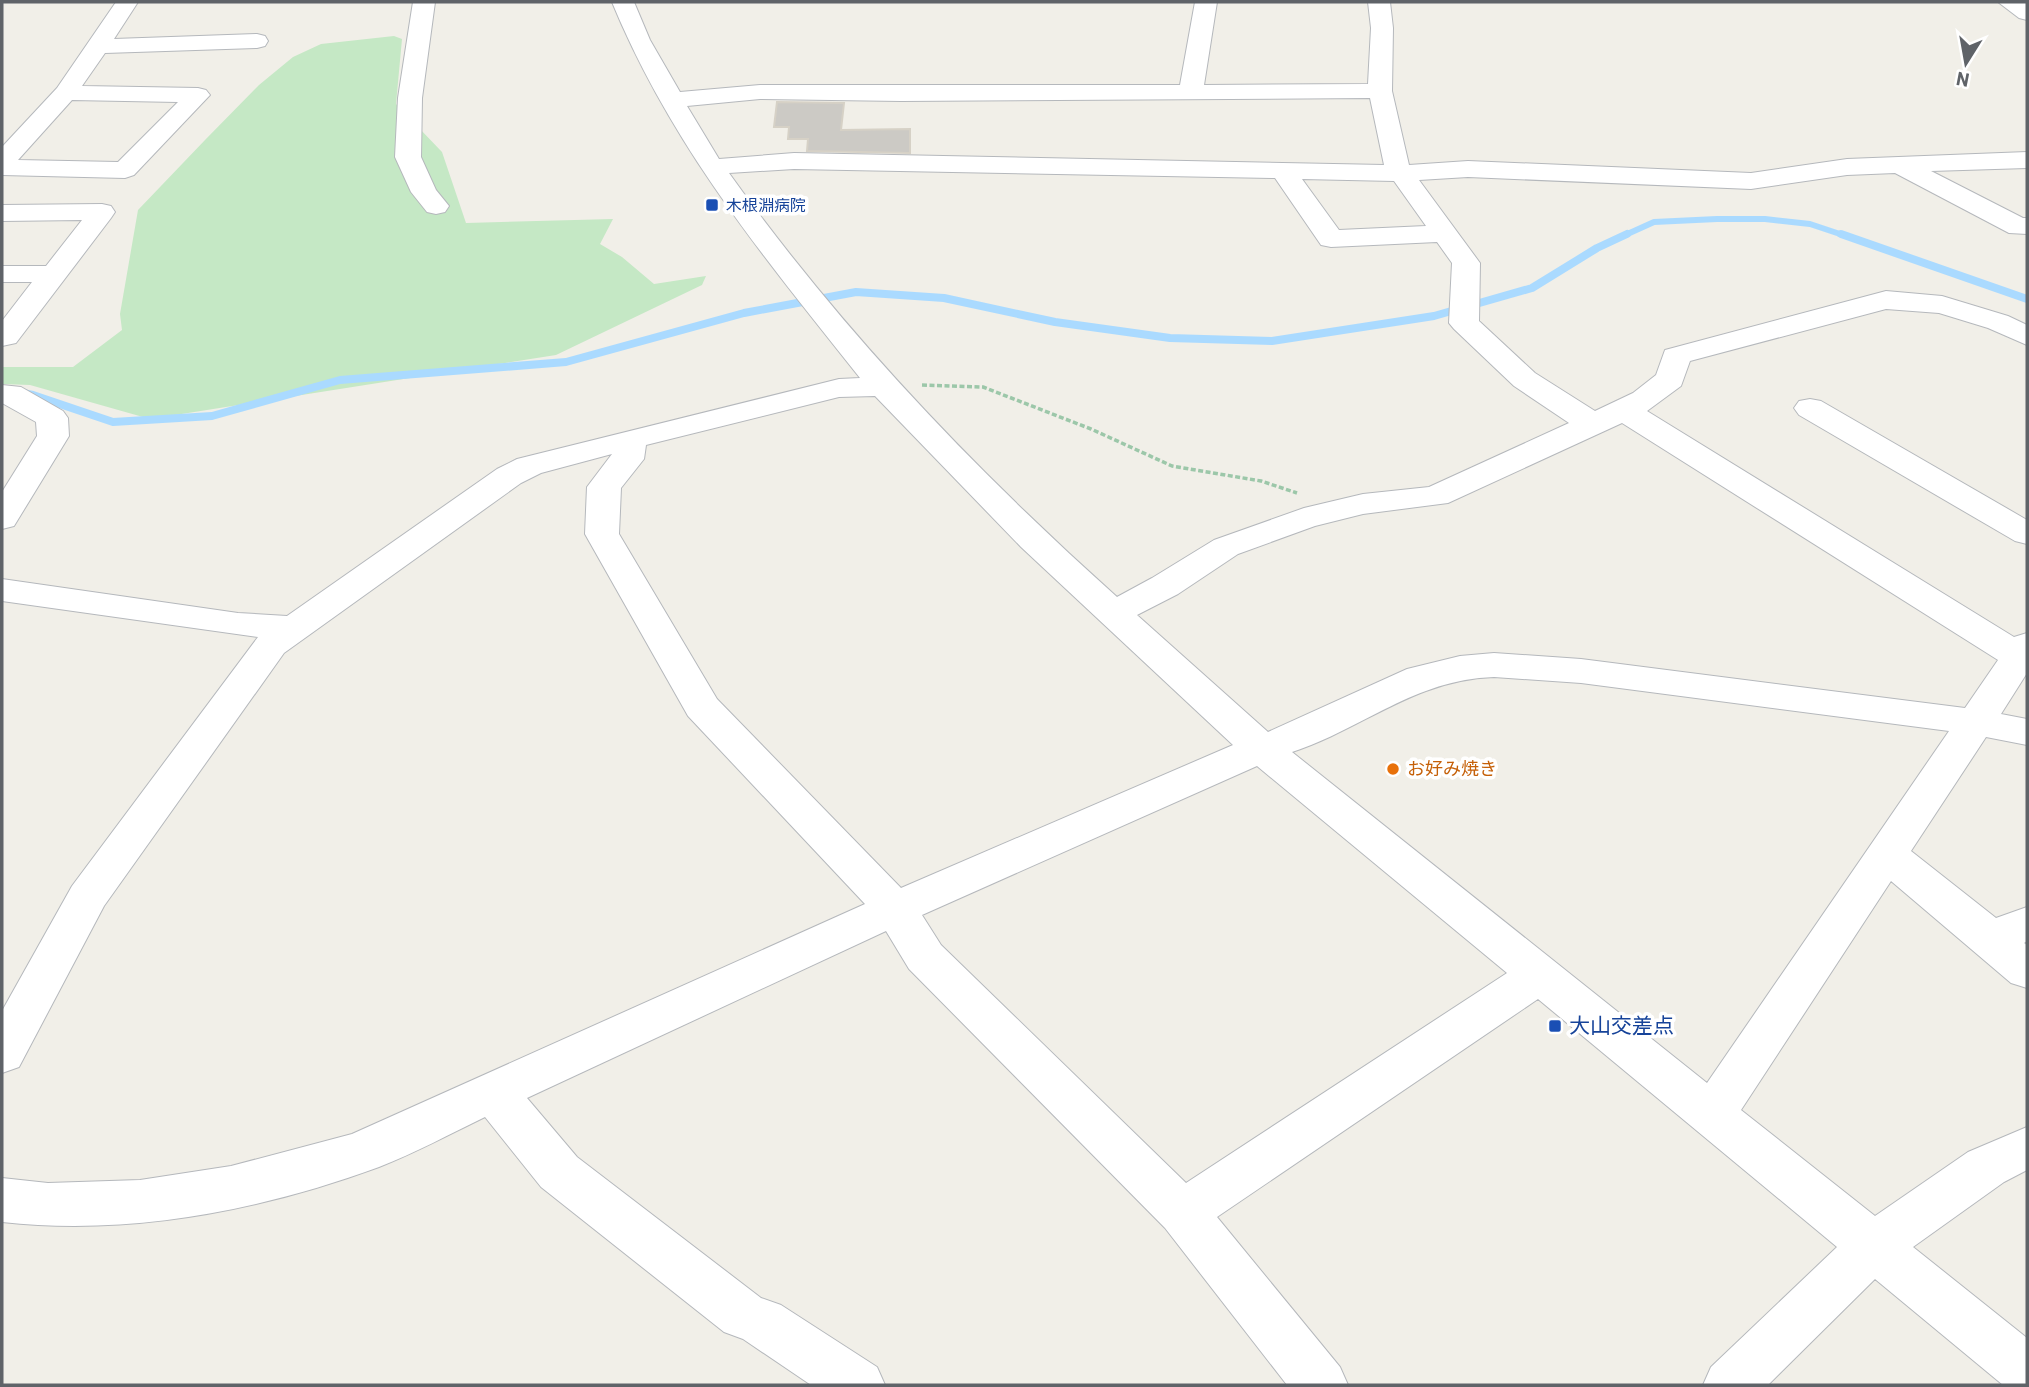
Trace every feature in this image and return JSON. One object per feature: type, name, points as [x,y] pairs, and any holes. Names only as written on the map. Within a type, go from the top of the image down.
[{"type":"street","points":[[2,162],[26,122],[66,93],[127,2]]},
{"type":"street","points":[[424,2],[410,98],[408,157],[424,192],[436,206]]},
{"type":"street","points":[[623,2],[639,40],[711,167],[781,261],[883,387],[1033,540],[1261,748],[2027,1371]]},
{"type":"street","points":[[1191,93],[1206,2]]},
{"type":"street","points":[[1379,2],[1382,28],[1380,90],[1401,173],[1466,263],[1464,323],[1496,357],[1527,383],[1610,417],[2023,651],[1712,1114]]},
{"type":"street","points":[[2009,2],[2027,13]]},
{"type":"street","points":[[97,46],[257,41]]},
{"type":"street","points":[[672,100],[760,92],[901,94],[1380,90]]},
{"type":"street","points":[[2,167],[125,170],[198,95],[66,93]]},
{"type":"street","points":[[711,167],[794,161],[1401,173],[1468,169],[1751,181],[1847,167],[2027,160]]},
{"type":"street","points":[[1898,165],[2019,228],[2027,226]]},
{"type":"street","points":[[1283,171],[1331,239],[1445,233]]},
{"type":"street","points":[[2,213],[102,212],[5,337],[2,337]]},
{"type":"street","points":[[2,274],[54,274]]},
{"type":"street","points":[[1112,614],[1165,586],[1226,547],[1304,518],[1343,509],[1436,496],[1610,417],[1670,379],[1676,356],[1763,330],[1886,300],[1942,305],[1998,322],[2027,336]]},
{"type":"street","points":[[2,1054],[87,897],[271,645],[509,476],[529,466],[839,388],[883,387]]},
{"type":"street","points":[[2,394],[10,394],[52,418],[53,436],[2,519]]},
{"type":"street","points":[[1810,408],[2027,534]]},
{"type":"street","points":[[630,439],[628,459],[604,487],[602,534],[702,707],[895,909],[925,957],[1183,1213],[1320,1385]]},
{"type":"street","points":[[2,590],[238,624],[296,628]]},
{"type":"street","points":[[2,1200],[100,1204],[206,1193],[285,1175],[364,1151],[895,909],[1261,748],[1292,740],[1420,679],[1443,671],[1528,666],[1581,671],[1976,722],[2027,732]]},
{"type":"street","points":[[1887,854],[2009,931],[2027,971]]},
{"type":"street","points":[[1183,1213],[1540,974]]},
{"type":"street","points":[[494,1093],[559,1172],[743,1315],[761,1322],[857,1385]]},
{"type":"street","points":[[1731,1385],[1873,1246],[1986,1167],[2027,1147]]},
{"type":"path","points":[[883,387],[983,387],[1091,429],[1172,466],[1261,481],[1343,509]]},
{"type":"green space","points":[[394,36],[402,39],[396,104],[442,152],[466,223],[613,219],[600,244],[622,257],[654,284],[706,276],[702,285],[556,355],[150,419],[30,385],[2,384],[2,367],[73,367],[122,330],[120,314],[138,210],[259,85],[293,57],[321,44]]},
{"type":"building","points":[[777,102],[844,103],[841,130],[910,129],[910,153],[807,151],[808,139],[788,139],[789,127],[774,127]]},
{"type":"waterway","points":[[1623,236],[1654,222],[1717,219],[1765,219],[1810,224],[1846,236]]},
{"type":"waterway","points":[[2,389],[33,395],[113,422],[212,416],[340,380],[566,362],[744,313],[856,292],[944,298],[1055,322],[1170,338],[1272,341],[1434,316],[1532,288],[1597,248],[1627,234]]},
{"type":"waterway","points":[[1841,234],[2027,299]]},
{"type":"place","name":"木根淵病院","points":[[712,205]]},
{"type":"place","name":"お好み焼き","points":[[1393,769]]},
{"type":"place","name":"大山交差点","points":[[1555,1026]]}]
